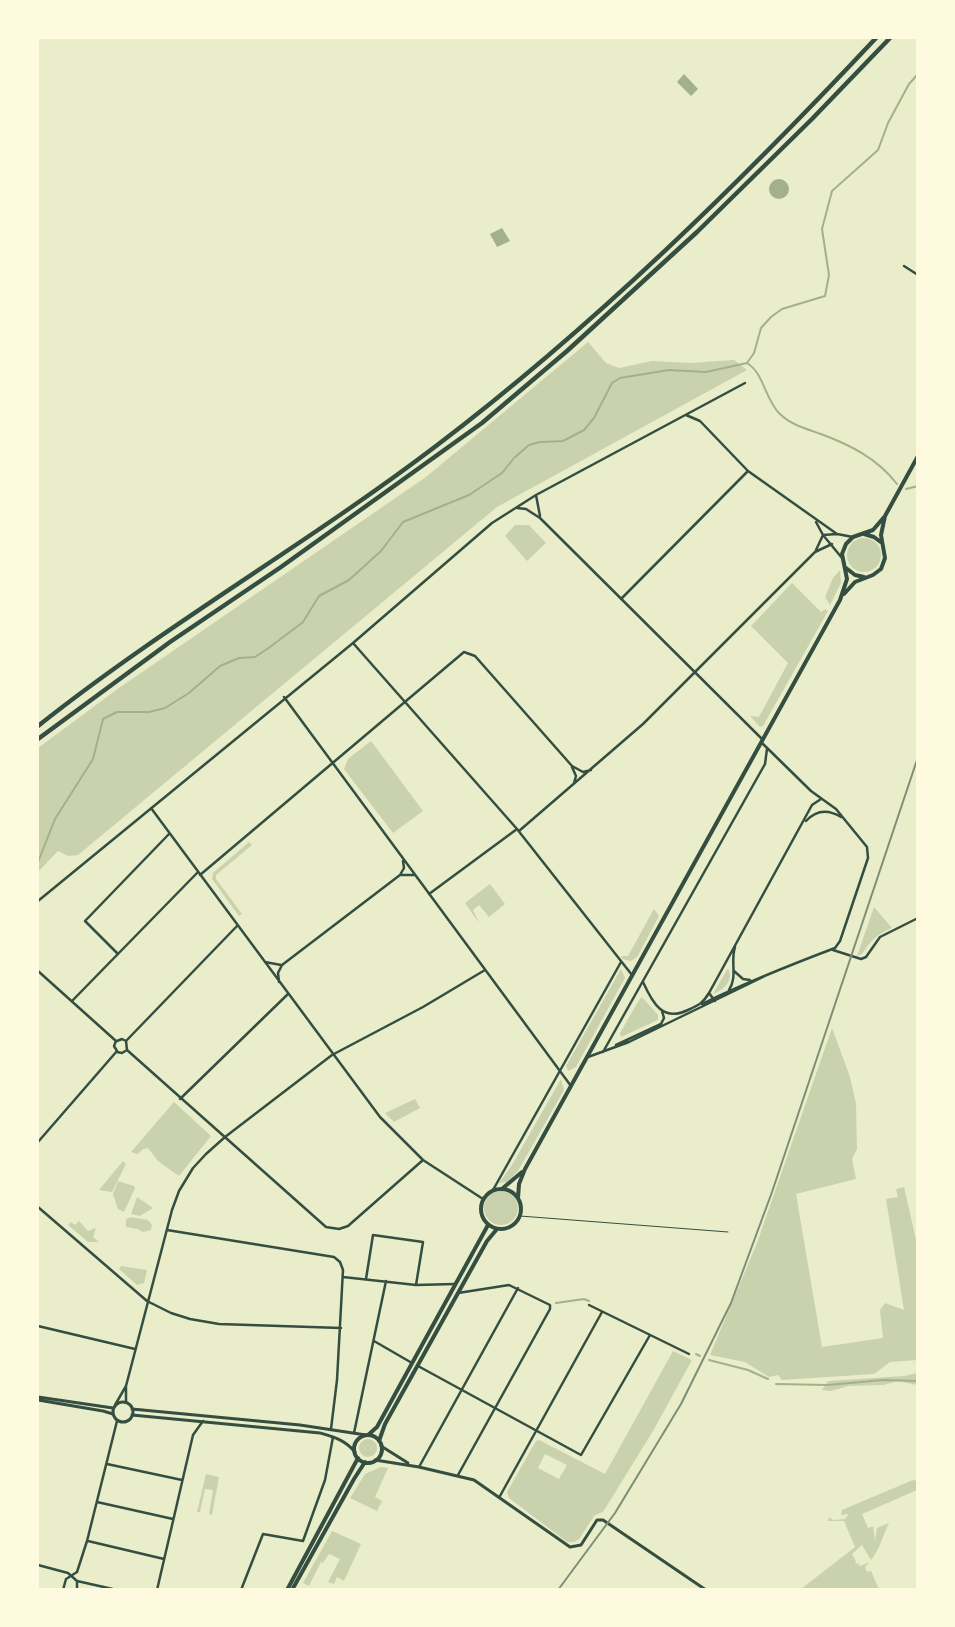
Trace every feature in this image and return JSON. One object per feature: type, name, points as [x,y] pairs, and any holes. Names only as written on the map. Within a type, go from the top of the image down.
[{"type":"highway","points":[[38,726],[166,634],[392,479],[502,394],[574,332],[690,225],[806,111],[876,38]]},
{"type":"highway","points":[[38,739],[170,642],[281,567],[482,423],[568,351],[697,232],[812,119],[890,38]]},
{"type":"main road","points":[[518,1198],[519,1184],[525,1169],[840,600],[851,585],[881,569],[885,558],[881,529],[885,516],[918,456]]},
{"type":"main road","points":[[840,600],[847,579],[842,558],[846,544],[853,537],[873,530],[885,516]]},
{"type":"main road","points":[[864,534],[874,537],[883,546]]},
{"type":"main road","points":[[845,566],[851,573],[864,577]]},
{"type":"main road","points":[[503,1188],[510,1190],[518,1198],[521,1204],[520,1216],[510,1227],[497,1229],[488,1225],[480,1212],[483,1199],[494,1190],[503,1188],[525,1169]]},
{"type":"main road","points":[[488,1225],[377,1427],[355,1443],[354,1452],[358,1458],[365,1462],[375,1460],[380,1453],[381,1431],[487,1241],[497,1229]]},
{"type":"main road","points":[[367,1435],[380,1444]]},
{"type":"main road","points":[[286,1590],[358,1458]]},
{"type":"main road","points":[[292,1590],[365,1462]]},
{"type":"street","points":[[904,266],[918,275]]},
{"type":"street","points":[[38,901],[353,642],[492,523],[536,495],[745,383]]},
{"type":"street","points":[[686,415],[700,421],[748,471],[837,534]]},
{"type":"street","points":[[621,598],[748,471]]},
{"type":"street","points":[[536,495],[540,518]]},
{"type":"street","points":[[515,508],[526,508],[540,518],[767,748],[823,800],[833,806],[865,842],[868,856],[840,941],[831,950],[752,980],[728,991],[715,1000],[675,1016],[662,1011]]},
{"type":"street","points":[[816,520],[823,536],[832,544],[842,558]]},
{"type":"street","points":[[823,536],[837,534],[853,537]]},
{"type":"street","points":[[429,894],[518,830],[573,786],[643,724],[815,552],[823,536]]},
{"type":"street","points":[[815,552],[832,544]]},
{"type":"street","points":[[353,642],[518,830],[633,976]]},
{"type":"street","points":[[200,876],[461,654],[470,653],[572,766],[583,772],[591,770]]},
{"type":"street","points":[[284,697],[571,1086]]},
{"type":"street","points":[[603,1052],[765,764],[767,748]]},
{"type":"street","points":[[572,766],[576,776],[573,786]]},
{"type":"street","points":[[820,812],[825,806],[823,800]]},
{"type":"street","points":[[702,1004],[814,802],[823,800]]},
{"type":"street","points":[[151,808],[332,1055],[380,1117],[423,1160],[483,1199]]},
{"type":"street","points":[[802,825],[812,815],[820,812],[831,812],[842,817]]},
{"type":"street","points":[[118,954],[85,921],[169,833]]},
{"type":"street","points":[[281,986],[278,973],[282,965],[400,875],[404,868],[403,859]]},
{"type":"street","points":[[72,1002],[198,872]]},
{"type":"street","points":[[400,875],[416,876]]},
{"type":"street","points":[[831,950],[857,958],[866,957],[880,937],[918,918]]},
{"type":"street","points":[[126,1041],[237,926]]},
{"type":"street","points":[[715,1000],[728,991],[732,985],[734,971],[732,958],[737,941]]},
{"type":"street","points":[[263,961],[272,965],[282,965]]},
{"type":"street","points":[[494,1190],[621,962]]},
{"type":"street","points":[[117,1421],[126,1421],[132,1415],[132,1410],[126,1403],[126,1386],[135,1349],[166,1230],[179,1191],[193,1168],[225,1137],[332,1055],[423,1007],[485,970]]},
{"type":"street","points":[[38,971],[116,1041]]},
{"type":"street","points":[[734,971],[743,979],[752,980]]},
{"type":"street","points":[[588,1057],[674,1020],[772,972]]},
{"type":"street","points":[[603,1052],[660,1024],[664,1018],[662,1011],[643,982]]},
{"type":"street","points":[[709,993],[715,1000]]},
{"type":"street","points":[[180,1098],[288,994]]},
{"type":"street","points":[[116,1041],[122,1039],[126,1041]]},
{"type":"street","points":[[116,1041],[114,1046],[117,1052]]},
{"type":"street","points":[[126,1041],[127,1050],[319,1223],[330,1229],[342,1228],[353,1222],[423,1160]]},
{"type":"street","points":[[117,1052],[122,1053],[127,1050]]},
{"type":"street","points":[[38,1142],[117,1052]]},
{"type":"street","points":[[38,1208],[147,1301],[171,1313],[201,1322],[341,1328]]},
{"type":"street","points":[[166,1230],[288,1248],[337,1259],[342,1265],[341,1328],[331,1429]]},
{"type":"street","points":[[366,1279],[373,1235],[423,1242],[416,1285]]},
{"type":"street","points":[[343,1277],[416,1285],[456,1284]]},
{"type":"street","points":[[354,1433],[386,1281]]},
{"type":"street","points":[[458,1293],[501,1285],[518,1288],[550,1304],[550,1309],[458,1475]]},
{"type":"street","points":[[419,1467],[518,1288]]},
{"type":"street","points":[[589,1305],[689,1354]]},
{"type":"street","points":[[500,1496],[602,1312]]},
{"type":"street","points":[[38,1326],[135,1349]]},
{"type":"street","points":[[417,1365],[494,1409],[581,1455],[650,1336]]},
{"type":"street","points":[[374,1341],[412,1363]]},
{"type":"street","points":[[63,1590],[66,1579],[77,1572],[87,1541],[117,1421],[113,1414],[114,1407],[126,1386]]},
{"type":"street","points":[[38,1399],[114,1407],[126,1403]]},
{"type":"street","points":[[38,1399],[103,1410],[113,1414]]},
{"type":"street","points":[[132,1410],[331,1429],[367,1435]]},
{"type":"street","points":[[132,1415],[302,1431],[333,1436],[348,1444],[354,1452]]},
{"type":"street","points":[[157,1590],[193,1436],[203,1421]]},
{"type":"street","points":[[241,1590],[263,1534],[303,1541],[324,1480],[333,1436]]},
{"type":"street","points":[[380,1444],[410,1465]]},
{"type":"street","points":[[375,1460],[458,1475],[482,1484],[570,1547],[581,1544],[597,1520],[603,1520],[706,1590]]},
{"type":"street","points":[[106,1464],[182,1480]]},
{"type":"street","points":[[97,1502],[173,1519]]},
{"type":"street","points":[[87,1541],[164,1559]]},
{"type":"street","points":[[38,1564],[68,1572],[77,1581],[117,1590]]},
{"type":"street","points":[[77,1581],[77,1590]]},
{"type":"lane","points":[[520,1216],[728,1232]]},
{"type":"shaded area","points":[[684,74],[698,89],[691,96],[677,82]]},
{"type":"shaded area","points":[[775,179],[783,179],[789,185],[789,193],[783,199],[775,199],[769,193],[769,185]]},
{"type":"shaded area","points":[[502,228],[510,241],[497,247],[490,234]]},
{"type":"shaded area","points":[[588,342],[606,363],[619,368],[652,361],[690,363],[734,360],[747,370],[497,507],[78,855],[68,856],[58,851],[38,872],[38,748],[119,688],[426,477]]},
{"type":"shaded area","points":[[515,525],[529,525],[546,543],[527,561],[505,536]]},
{"type":"shaded area","points":[[864,538],[871,539],[876,543],[880,548],[880,562],[876,567],[871,571],[864,572],[857,571],[852,567],[848,562],[847,555],[848,548],[852,543],[857,539]]},
{"type":"shaded area","points":[[840,570],[841,583],[830,605],[825,597],[833,578]]},
{"type":"shaded area","points":[[792,583],[821,612],[825,609],[828,611],[763,726],[760,727],[750,716],[759,717],[788,663],[751,626]]},
{"type":"shaded area","points":[[371,741],[423,811],[393,833],[344,769],[348,759]]},
{"type":"shaded area","points":[[249,842],[252,845],[216,875],[216,879],[242,914],[239,916],[212,879],[213,873]]},
{"type":"shaded area","points":[[490,884],[505,904],[489,917],[479,905],[473,910],[479,923],[465,903]]},
{"type":"shaded area","points":[[874,907],[892,928],[878,935],[862,954],[857,956]]},
{"type":"shaded area","points":[[654,909],[659,916],[637,957],[631,961],[622,959],[621,956],[628,956]]},
{"type":"shaded area","points":[[728,968],[730,973],[729,981],[721,990],[713,994]]},
{"type":"shaded area","points":[[621,969],[625,978],[576,1067],[568,1071],[566,1066]]},
{"type":"shaded area","points":[[642,997],[658,1015],[658,1020],[621,1037],[620,1033]]},
{"type":"shaded area","points":[[832,1028],[850,1077],[856,1103],[857,1149],[852,1159],[856,1179],[796,1194],[822,1347],[883,1338],[880,1310],[885,1303],[904,1310],[886,1199],[898,1197],[896,1189],[904,1187],[917,1244],[917,1360],[890,1362],[874,1374],[782,1380],[778,1375],[769,1377],[745,1362],[710,1355],[757,1243]]},
{"type":"shaded area","points":[[561,1079],[564,1090],[518,1171],[507,1182],[499,1183],[512,1165]]},
{"type":"shaded area","points":[[415,1099],[420,1108],[394,1122],[385,1113]]},
{"type":"shaded area","points":[[174,1102],[211,1136],[179,1176],[158,1161],[148,1148],[143,1149],[138,1154],[131,1152]]},
{"type":"shaded area","points":[[123,1161],[126,1164],[112,1192],[99,1190]]},
{"type":"shaded area","points":[[118,1181],[135,1188],[124,1212],[118,1209],[113,1194]]},
{"type":"shaded area","points":[[501,1191],[513,1196],[518,1208],[513,1220],[501,1225],[489,1220],[484,1208],[489,1196]]},
{"type":"shaded area","points":[[137,1197],[153,1208],[140,1216],[131,1214]]},
{"type":"shaded area","points":[[130,1217],[148,1220],[152,1225],[151,1230],[143,1232],[126,1227],[126,1220]]},
{"type":"shaded area","points":[[79,1221],[88,1231],[96,1228],[93,1237],[99,1242],[88,1242],[68,1225],[71,1222],[75,1225]]},
{"type":"shaded area","points":[[121,1266],[147,1270],[144,1283],[137,1285],[119,1269]]},
{"type":"shaded area","points":[[673,1351],[692,1360],[653,1431],[603,1512],[595,1515],[579,1539],[574,1542],[567,1542],[509,1498],[507,1492],[536,1441],[539,1440],[605,1474]],"holes":[[[545,1454],[567,1465],[559,1479],[538,1468]]]},
{"type":"shaded area","points":[[917,1373],[917,1385],[897,1381],[884,1385],[848,1386],[831,1391],[822,1390],[828,1381],[904,1376]]},
{"type":"shaded area","points":[[368,1439],[374,1442],[377,1448],[374,1454],[368,1457],[362,1454],[359,1448],[362,1442]]},
{"type":"shaded area","points":[[381,1467],[388,1468],[375,1497],[382,1501],[377,1511],[350,1498],[365,1474]]},
{"type":"shaded area","points":[[206,1474],[219,1477],[212,1515],[209,1514],[213,1490],[205,1489],[200,1512],[197,1512]]},
{"type":"shaded area","points":[[913,1480],[917,1481],[917,1490],[862,1514],[868,1528],[873,1526],[875,1541],[877,1528],[889,1523],[879,1548],[871,1560],[862,1545],[852,1554],[856,1561],[855,1564],[858,1563],[860,1566],[870,1562],[865,1567],[867,1572],[871,1571],[879,1589],[801,1589],[855,1547],[844,1521],[828,1521],[829,1517],[833,1520],[845,1519],[849,1514],[841,1515],[842,1510]]},
{"type":"shaded area","points":[[332,1531],[361,1544],[344,1581],[337,1577],[334,1584],[328,1582],[340,1559],[329,1554],[323,1563],[321,1562],[309,1586],[303,1583]]},
{"type":"waterway","points":[[747,363],[754,353],[761,328],[771,317],[782,309],[825,296],[829,275],[822,229],[832,191],[878,150],[888,123],[909,84],[918,74]]},
{"type":"waterway","points":[[747,363],[753,367],[771,402],[784,418],[862,453],[881,467],[897,484]]},
{"type":"waterway","points":[[38,862],[55,819],[93,759],[103,719],[117,712],[149,712],[165,708],[189,693],[220,666],[239,658],[255,657],[303,622],[319,596],[349,580],[381,551],[403,522],[469,495],[502,473],[514,458],[529,445],[540,442],[563,441],[584,430],[594,418],[612,383],[620,378],[669,370],[706,372],[747,363]]},
{"type":"waterway","points":[[906,489],[918,486]]},
{"type":"waterway","points":[[556,1303],[584,1299],[589,1301]]},
{"type":"waterway","points":[[696,1354],[700,1356]]},
{"type":"waterway","points":[[709,1360],[748,1370],[768,1379]]},
{"type":"waterway","points":[[776,1384],[828,1385],[883,1380],[918,1381]]},
{"type":"railway","points":[[558,1590],[615,1513],[681,1404],[731,1303],[772,1192],[918,757]]}]
